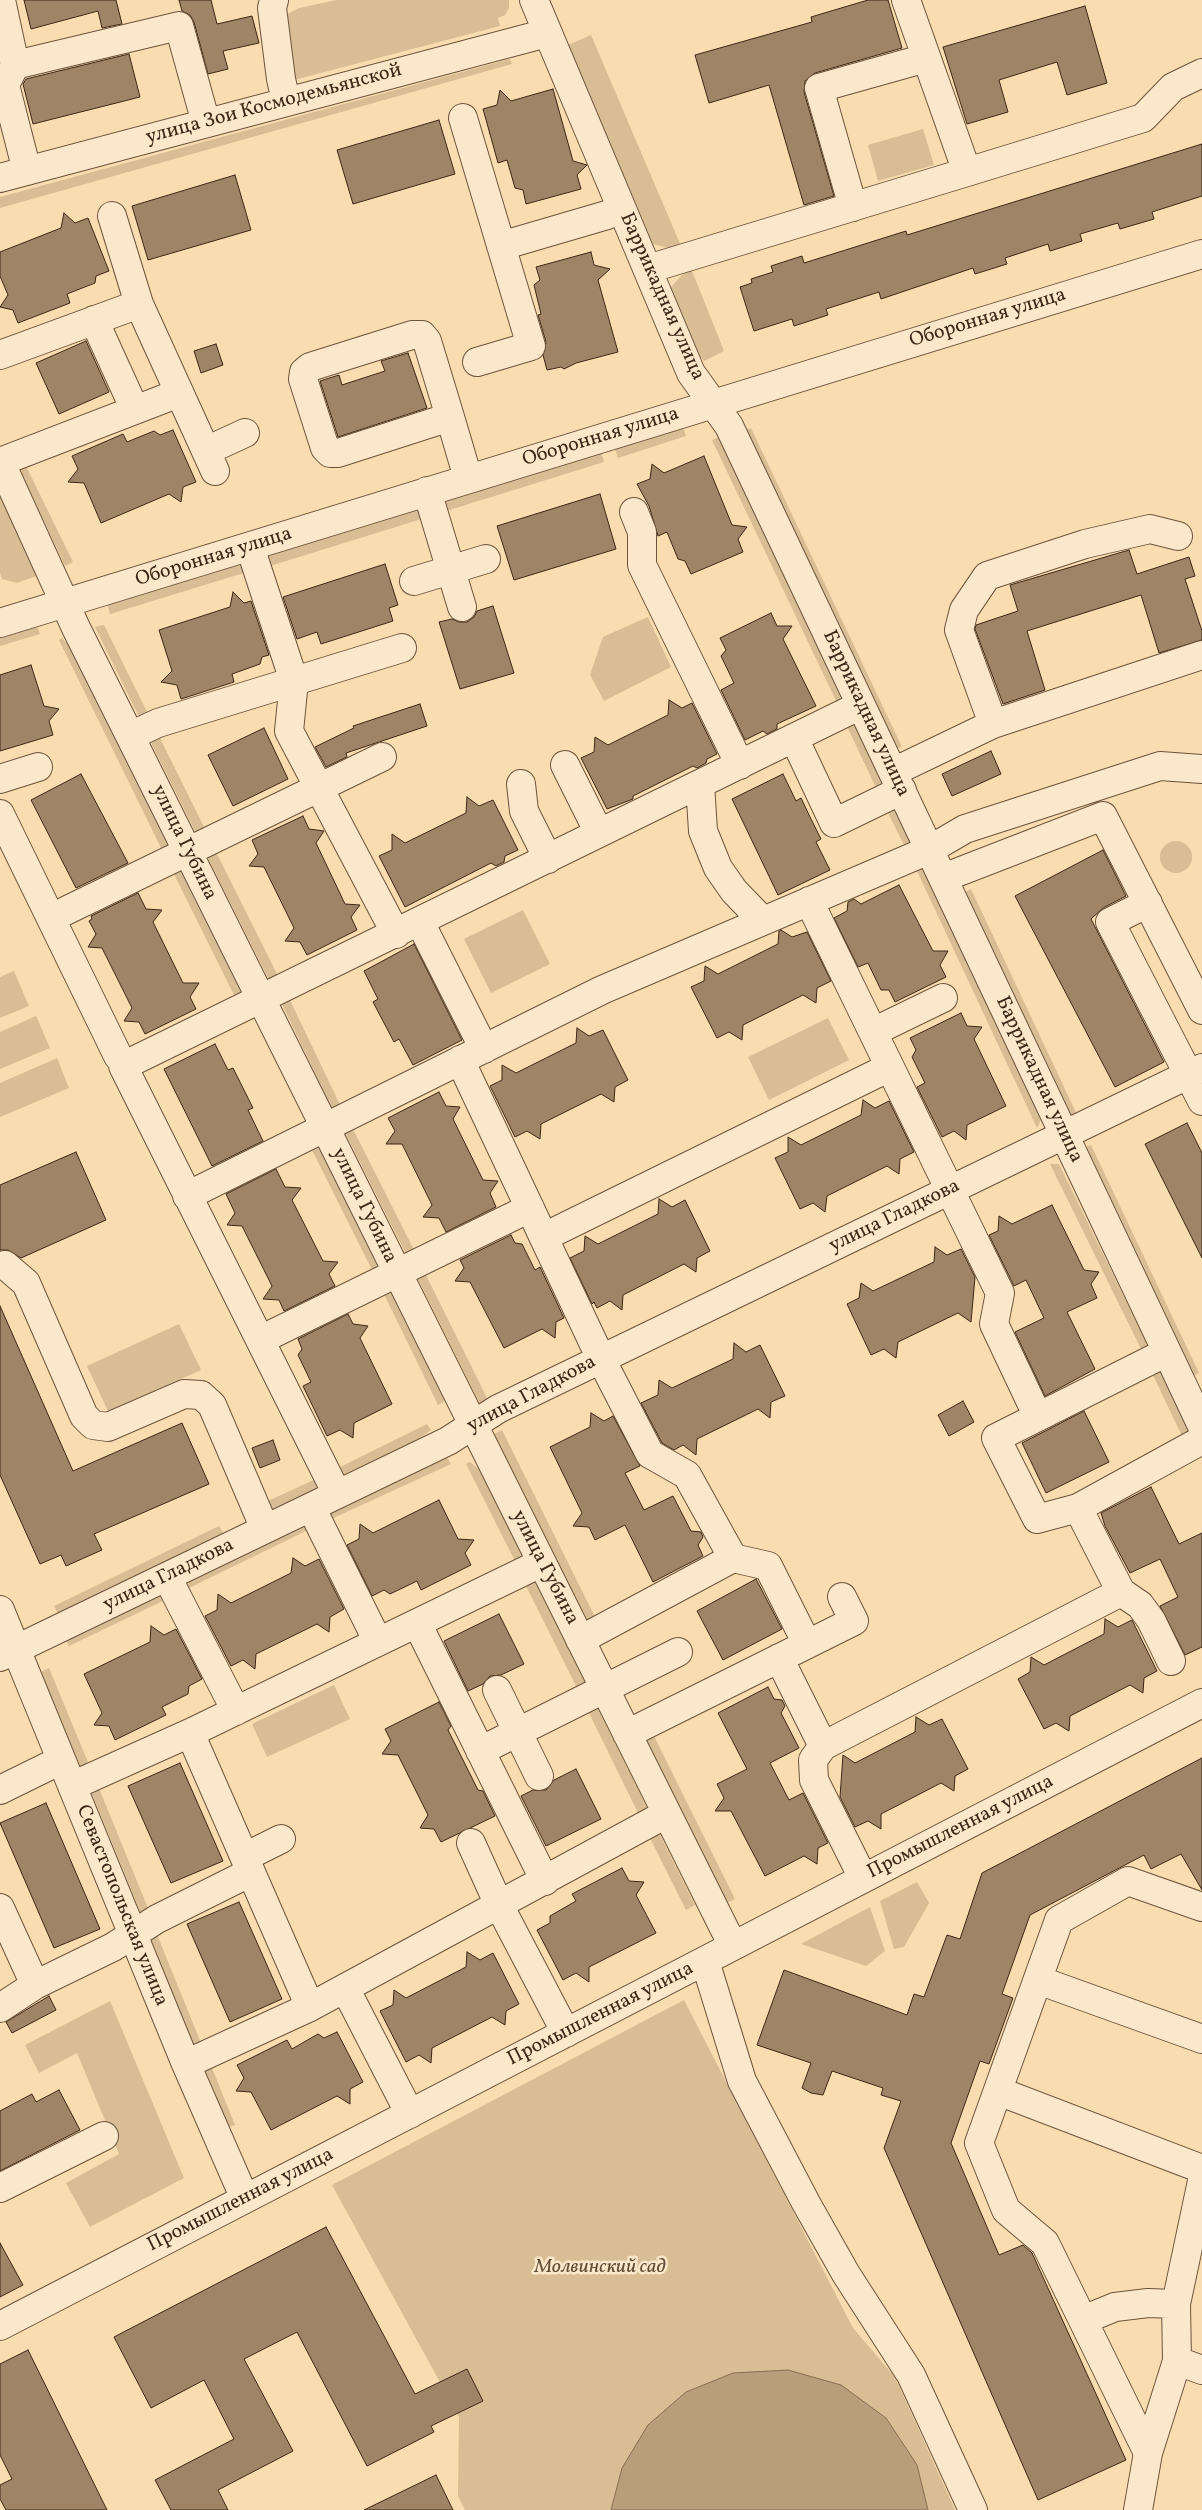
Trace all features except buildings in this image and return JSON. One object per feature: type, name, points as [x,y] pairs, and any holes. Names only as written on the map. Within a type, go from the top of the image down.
[{"type":"street","points":[[1,0],[15,65],[5,85],[27,171]]},
{"type":"street","points":[[274,0],[272,8],[281,79],[286,101]]},
{"type":"street","name":"Баррикадная улица","points":[[534,0],[691,373],[729,426],[1167,1352],[1194,1389],[1202,1426]]},
{"type":"street","points":[[906,0],[967,172]]},
{"type":"street","points":[[15,65],[179,26],[206,123]]},
{"type":"street","name":"улица Зои Космодемьянской","points":[[0,178],[548,33]]},
{"type":"street","points":[[853,207],[819,88],[926,58]]},
{"type":"street","points":[[648,269],[1143,118],[1173,87],[1202,73]]},
{"type":"street","points":[[463,118],[531,346],[477,362]]},
{"type":"street","points":[[501,246],[622,209]]},
{"type":"street","points":[[112,216],[139,304],[210,461],[245,433]]},
{"type":"street","name":"Оборонная улица","points":[[0,624],[468,478],[1202,254]]},
{"type":"street","points":[[0,354],[139,304]]},
{"type":"street","points":[[94,320],[134,410]]},
{"type":"street","points":[[450,417],[338,453],[330,453],[325,448],[303,379],[304,372],[310,367],[412,335],[422,336],[427,341],[450,417],[468,478]]},
{"type":"street","points":[[0,462],[179,393]]},
{"type":"street","name":"улица Губина","points":[[0,462],[65,604],[187,852],[732,1946]]},
{"type":"street","points":[[427,491],[462,607]]},
{"type":"street","points":[[634,512],[642,532],[642,565],[740,765]]},
{"type":"street","points":[[993,724],[959,630],[964,610],[987,576],[1085,544],[1150,529],[1178,536]]},
{"type":"street","points":[[250,547],[294,680],[289,731],[396,934]]},
{"type":"street","points":[[414,581],[486,559]]},
{"type":"street","points":[[130,736],[158,723],[402,648]]},
{"type":"street","points":[[794,738],[834,823],[897,781],[993,724],[1202,655]]},
{"type":"street","points":[[337,1494],[123,1066],[861,705]]},
{"type":"street","points":[[42,910],[187,852],[382,757]]},
{"type":"street","points":[[565,765],[599,834]]},
{"type":"street","points":[[0,779],[38,766]]},
{"type":"street","points":[[187,1196],[602,990],[929,850],[965,829],[1160,766],[1202,769]]},
{"type":"street","points":[[521,784],[524,811],[548,859]]},
{"type":"street","points":[[700,784],[703,831],[718,868],[734,891],[763,921]]},
{"type":"street","points":[[0,814],[42,910],[118,1056]]},
{"type":"street","points":[[943,878],[1103,816],[1202,1010]]},
{"type":"street","points":[[809,901],[1000,1293],[994,1324],[1038,1417]]},
{"type":"street","points":[[1148,903],[1110,922],[1196,1071],[1202,1101]]},
{"type":"street","points":[[420,922],[530,1208],[601,1359],[650,1454],[687,1475],[733,1558]]},
{"type":"street","points":[[873,1032],[943,998]]},
{"type":"street","points":[[544,1236],[890,1067]]},
{"type":"street","name":"улица Гладкова","points":[[8,1654],[448,1441],[498,1409],[1196,1071]]},
{"type":"street","points":[[260,1340],[530,1208]]},
{"type":"street","points":[[5,1265],[26,1283],[84,1416],[93,1425],[108,1427],[184,1394],[201,1394],[212,1405],[266,1529]]},
{"type":"street","points":[[1167,1352],[996,1438],[1037,1519],[1078,1508],[1202,1440]]},
{"type":"street","points":[[311,1507],[378,1642]]},
{"type":"street","points":[[1078,1508],[1121,1592],[1140,1604],[1152,1620],[1171,1661]]},
{"type":"street","points":[[580,1640],[733,1558],[768,1566],[806,1644]]},
{"type":"street","points":[[72,1786],[190,1733],[541,1563]]},
{"type":"street","points":[[167,1576],[236,1711]]},
{"type":"street","points":[[863,1878],[814,1780],[813,1760],[823,1746],[1121,1592]]},
{"type":"street","points":[[627,1734],[854,1621],[842,1597]]},
{"type":"street","name":"Севастопольская улица","points":[[0,1610],[8,1654],[61,1760],[186,2064],[245,2199]]},
{"type":"street","points":[[417,1623],[544,1881]]},
{"type":"street","points":[[480,1751],[678,1652]]},
{"type":"street","points":[[778,1658],[823,1746]]},
{"type":"street","points":[[497,1690],[539,1776]]},
{"type":"street","name":"Промышленная улица","points":[[0,2326],[1202,1703]]},
{"type":"street","points":[[190,1733],[310,2007]]},
{"type":"street","points":[[0,1790],[61,1760]]},
{"type":"street","points":[[186,2064],[310,2007],[666,1814]]},
{"type":"street","points":[[0,2008],[36,1985],[113,1947],[248,1865],[281,1839]]},
{"type":"street","points":[[471,1843],[499,1905],[566,2033]]},
{"type":"street","points":[[1148,2453],[1045,2243],[1006,2210],[979,2143],[1059,1920],[1128,1880],[1202,1907]]},
{"type":"street","points":[[0,1908],[36,1985]]},
{"type":"street","points":[[704,1961],[742,2080],[837,2258],[912,2375],[973,2510]]},
{"type":"street","points":[[1038,1980],[1202,2039]]},
{"type":"street","points":[[345,1988],[410,2114]]},
{"type":"street","points":[[998,2091],[1202,2169]]},
{"type":"street","points":[[0,2188],[104,2136]]},
{"type":"street","points":[[1138,2510],[1148,2453],[1177,2361],[1176,2304],[1202,2181]]},
{"type":"street","points":[[1083,2320],[1115,2306],[1148,2303],[1176,2304]]},
{"type":"street","points":[[1177,2361],[1202,2370]]},
{"type":"green space","points":[[337,0],[509,0],[509,8],[505,15],[498,18],[500,26],[294,80],[286,15],[299,8]]},
{"type":"green space","points":[[591,35],[681,246],[672,249],[653,244],[568,45]]},
{"type":"green space","points":[[510,59],[512,64],[0,208],[0,197]]},
{"type":"green space","points":[[923,129],[934,165],[878,181],[868,145]]},
{"type":"green space","points":[[692,271],[724,351],[704,361],[698,353],[670,288],[683,274]]},
{"type":"green space","points":[[682,424],[686,436],[618,458],[614,446]]},
{"type":"green space","points":[[751,428],[902,747],[896,749],[745,430]]},
{"type":"green space","points":[[719,437],[845,702],[838,705],[712,440]]},
{"type":"green space","points":[[601,451],[604,462],[443,512],[443,500]]},
{"type":"green space","points":[[24,462],[73,562],[65,566],[18,465]]},
{"type":"green space","points":[[0,495],[39,575],[17,583],[2,579],[0,573]]},
{"type":"green space","points":[[419,507],[428,517],[270,566],[266,555]]},
{"type":"green space","points":[[244,562],[247,572],[110,614],[107,603]]},
{"type":"green space","points":[[648,617],[671,667],[604,701],[590,675],[603,637]]},
{"type":"green space","points":[[104,625],[150,718],[142,723],[95,627]]},
{"type":"green space","points":[[37,626],[40,634],[0,646],[0,635]]},
{"type":"green space","points":[[62,638],[70,647],[171,850],[164,854],[59,640]]},
{"type":"green space","points":[[853,718],[884,786],[877,790],[845,722]]},
{"type":"green space","points":[[157,732],[207,833],[198,837],[148,737]]},
{"type":"green space","points":[[893,805],[913,846],[906,849],[886,809]]},
{"type":"green space","points":[[1176,841],[1188,845],[1192,857],[1188,869],[1176,873],[1164,869],[1160,857],[1164,845]]},
{"type":"green space","points":[[214,848],[281,982],[272,986],[205,852]]},
{"type":"green space","points":[[922,865],[1041,1120],[1037,1128],[916,869]]},
{"type":"green space","points":[[179,868],[246,1001],[239,1005],[173,872]]},
{"type":"green space","points":[[971,889],[1079,1119],[1073,1122],[965,892]]},
{"type":"green space","points":[[523,910],[550,964],[491,993],[464,939]]},
{"type":"green space","points":[[14,971],[29,1006],[0,1018],[0,977]]},
{"type":"green space","points":[[288,996],[343,1111],[335,1115],[280,1000]]},
{"type":"green space","points":[[36,1016],[50,1048],[0,1069],[0,1032]]},
{"type":"green space","points":[[828,1018],[849,1060],[769,1100],[748,1057]]},
{"type":"green space","points":[[57,1058],[69,1088],[0,1117],[0,1083]]},
{"type":"green space","points":[[351,1125],[416,1254],[408,1258],[343,1129]]},
{"type":"green space","points":[[316,1141],[381,1272],[375,1276],[309,1144]]},
{"type":"green space","points":[[1091,1145],[1199,1373],[1193,1376],[1084,1148]]},
{"type":"green space","points":[[1050,1164],[1059,1164],[1151,1352],[1144,1355]]},
{"type":"green space","points":[[422,1267],[489,1402],[481,1406],[414,1271]]},
{"type":"green space","points":[[388,1285],[445,1401],[438,1405],[381,1288]]},
{"type":"green space","points":[[179,1324],[201,1370],[108,1411],[87,1366]]},
{"type":"green space","points":[[1159,1367],[1190,1432],[1182,1436],[1151,1371]]},
{"type":"green space","points":[[427,1424],[431,1430],[417,1440],[338,1477],[334,1470]]},
{"type":"green space","points":[[502,1430],[597,1621],[589,1625],[494,1434]]},
{"type":"green space","points":[[447,1457],[451,1464],[327,1521],[323,1514],[432,1462]]},
{"type":"green space","points":[[470,1462],[479,1469],[525,1561],[517,1565],[466,1464]]},
{"type":"green space","points":[[318,1478],[322,1486],[272,1510],[268,1501]]},
{"type":"green space","points":[[308,1521],[312,1528],[185,1590],[181,1583]]},
{"type":"green space","points":[[219,1526],[223,1533],[58,1614],[54,1606]]},
{"type":"green space","points":[[532,1576],[588,1688],[579,1692],[523,1580]]},
{"type":"green space","points":[[165,1591],[169,1598],[69,1646],[65,1639]]},
{"type":"green space","points":[[49,1668],[90,1767],[82,1770],[41,1672]]},
{"type":"green space","points":[[334,1685],[350,1719],[267,1757],[252,1724]]},
{"type":"green space","points":[[596,1705],[649,1812],[640,1817],[587,1709]]},
{"type":"green space","points":[[652,1732],[735,1899],[727,1903],[645,1736]]},
{"type":"green space","points":[[96,1781],[150,1913],[142,1916],[88,1784]]},
{"type":"green space","points":[[658,1831],[695,1905],[686,1910],[649,1836]]},
{"type":"green space","points":[[917,1882],[929,1903],[904,1947],[894,1949],[880,1901]]},
{"type":"green space","points":[[870,1907],[885,1951],[866,1966],[801,1944]]},
{"type":"green space","points":[[156,1932],[203,2048],[196,2051],[149,1934]]},
{"type":"green space","name":"Молвинский сад","points":[[684,2000],[853,2328],[895,2377],[955,2510],[465,2510],[458,2496],[459,2417],[332,2185]]},
{"type":"green space","points":[[110,2001],[184,2178],[90,2227],[66,2183],[119,2154],[77,2053],[39,2073],[25,2045]]},
{"type":"green space","points":[[210,2063],[235,2125],[229,2127],[203,2065]]},
{"type":"shaded area","points":[[788,2370],[841,2385],[886,2418],[917,2465],[928,2510],[611,2510],[622,2468],[648,2425],[686,2392],[733,2373]]}]
